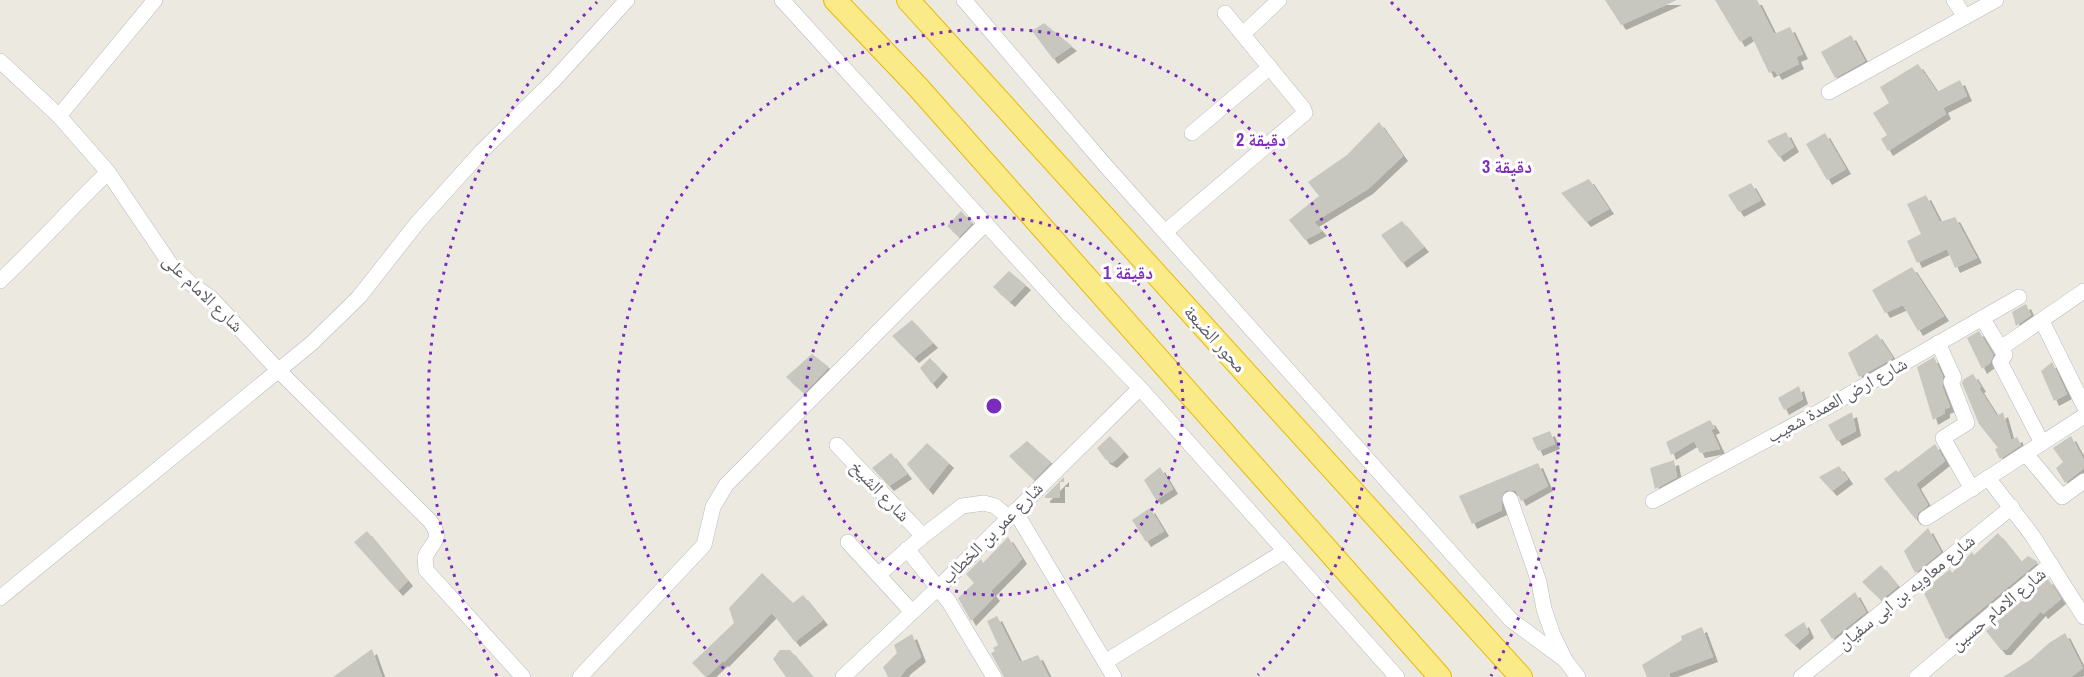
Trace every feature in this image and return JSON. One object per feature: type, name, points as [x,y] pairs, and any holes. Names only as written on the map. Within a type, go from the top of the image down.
[{"type":"highway","points":[[836,0],[924,95],[1440,677]]},
{"type":"highway","name":"محور الضبعة","points":[[908,0],[1521,677]]},
{"type":"street","points":[[59,116],[154,0]]},
{"type":"street","points":[[0,598],[312,344],[359,297],[418,222],[482,150],[554,80],[627,0]]},
{"type":"street","points":[[782,0],[1068,314],[1140,388],[1397,677]]},
{"type":"street","points":[[964,0],[1105,165],[1511,620],[1565,660]]},
{"type":"street","points":[[1243,34],[1280,0]]},
{"type":"street","points":[[1954,0],[1965,17]]},
{"type":"street","points":[[1829,92],[1996,0]]},
{"type":"street","points":[[1165,232],[1303,116],[1304,108],[1226,13]]},
{"type":"street","name":"شارع الامام على","points":[[0,61],[59,116],[108,172],[171,265],[211,298],[278,370],[430,521],[435,527],[437,536],[435,544],[425,557],[424,564],[429,575],[523,677]]},
{"type":"street","points":[[1192,133],[1270,67]]},
{"type":"street","points":[[0,281],[43,241],[75,204],[108,172]]},
{"type":"street","points":[[580,677],[704,545],[713,507],[726,485],[986,223]]},
{"type":"street","points":[[2001,348],[2084,291]]},
{"type":"street","name":"شارع ارض العمدة شعيب","points":[[1653,501],[1822,410],[2019,297]]},
{"type":"street","points":[[1982,318],[2005,355],[2000,362],[2042,443]]},
{"type":"street","points":[[2042,321],[2084,406]]},
{"type":"street","points":[[1938,344],[1954,378],[1951,382],[1967,423],[1943,438],[1972,489]]},
{"type":"street","name":"شارع عمر بن الخطاب","points":[[843,677],[938,588],[1140,388]]},
{"type":"street","points":[[1926,518],[2084,416]]},
{"type":"street","name":"شارع الشيخ","points":[[837,446],[923,536]]},
{"type":"street","points":[[2026,454],[2061,497],[2084,481]]},
{"type":"street","points":[[1988,478],[2012,507],[2084,617]]},
{"type":"street","points":[[1510,498],[1539,582],[1547,617],[1565,660],[1578,677]]},
{"type":"street","points":[[878,575],[962,506],[984,503],[995,506],[1012,514],[1114,677]]},
{"type":"street","name":"شارع معاويه بن ابى سفيان","points":[[1801,677],[2012,507]]},
{"type":"street","points":[[848,542],[912,612]]},
{"type":"street","points":[[907,549],[960,618],[994,677]]},
{"type":"street","points":[[1105,662],[1285,551]]},
{"type":"street","name":"شارع الامام حسين","points":[[1917,677],[2051,564]]},
{"type":"building","points":[[1605,0],[1677,0],[1621,25]]},
{"type":"building","points":[[1715,0],[1757,0],[1774,34],[1790,27],[1803,54],[1796,57],[1799,64],[1777,75],[1774,70],[1769,73],[1751,35],[1740,42]]},
{"type":"building","points":[[1044,23],[1072,46],[1053,59],[1032,31]]},
{"type":"building","points":[[1851,35],[1865,61],[1835,78],[1821,52]]},
{"type":"building","points":[[1918,64],[1937,92],[1960,80],[1967,96],[1943,108],[1946,114],[1888,151],[1881,139],[1887,135],[1873,113],[1889,103],[1880,87]]},
{"type":"building","points":[[1379,122],[1403,156],[1368,189],[1314,222],[1322,231],[1305,240],[1289,220],[1319,196],[1308,182],[1347,155]]},
{"type":"building","points":[[1786,132],[1794,147],[1779,157],[1767,141]]},
{"type":"building","points":[[1825,133],[1846,169],[1827,180],[1806,144]]},
{"type":"building","points":[[1589,179],[1609,209],[1586,222],[1561,193]]},
{"type":"building","points":[[1751,183],[1761,200],[1739,212],[1728,195]]},
{"type":"building","points":[[1926,195],[1940,222],[1955,217],[1977,258],[1955,268],[1947,249],[1917,263],[1907,241],[1921,234],[1907,204]]},
{"type":"building","points":[[961,211],[972,223],[959,237],[947,226]]},
{"type":"building","points":[[1402,221],[1424,247],[1402,263],[1381,235]]},
{"type":"building","points":[[1912,267],[1944,316],[1918,331],[1903,305],[1885,313],[1872,290]]},
{"type":"building","points":[[1009,271],[1026,285],[1010,302],[993,287]]},
{"type":"building","points":[[2026,304],[2031,315],[2016,326],[2012,312]]},
{"type":"building","points":[[912,320],[933,343],[914,358],[892,336]]},
{"type":"building","points":[[1979,331],[1993,355],[1990,363],[1982,369],[1967,338]]},
{"type":"building","points":[[1877,334],[1893,358],[1859,377],[1848,353]]},
{"type":"building","points":[[812,354],[829,367],[804,393],[786,377]]},
{"type":"building","points":[[1934,357],[1943,377],[1942,386],[1950,407],[1933,420],[1917,367]]},
{"type":"building","points":[[930,358],[943,372],[932,384],[920,368]]},
{"type":"building","points":[[2052,362],[2067,394],[2054,401],[2041,371]]},
{"type":"building","points":[[1973,374],[1997,416],[2003,412],[2011,440],[2017,437],[2021,445],[2000,459],[1995,449],[1998,448],[1979,424],[1962,383],[1964,379]]},
{"type":"building","points":[[1799,386],[1803,399],[1784,410],[1778,398]]},
{"type":"building","points":[[1852,412],[1856,431],[1837,441],[1828,425]]},
{"type":"building","points":[[1710,420],[1715,428],[1711,430],[1720,449],[1700,453],[1694,441],[1671,455],[1666,442]]},
{"type":"building","points":[[1550,431],[1555,444],[1538,451],[1532,438]]},
{"type":"building","points":[[1110,436],[1124,452],[1112,463],[1105,459],[1097,448]]},
{"type":"building","points":[[2071,436],[2084,460],[2084,468],[2065,483],[2056,468],[2063,462],[2053,448]]},
{"type":"building","points":[[1027,441],[1051,462],[1034,480],[1009,456]]},
{"type":"building","points":[[927,443],[949,463],[928,490],[907,464]]},
{"type":"building","points":[[1935,444],[1945,461],[1916,484],[1928,505],[1918,513],[1916,520],[1884,479],[1896,470],[1898,472]]},
{"type":"building","points":[[891,453],[907,474],[889,486],[872,468]]},
{"type":"building","points":[[1674,460],[1677,477],[1655,489],[1650,468]]},
{"type":"building","points":[[1538,463],[1548,486],[1521,501],[1516,491],[1506,490],[1501,497],[1502,510],[1472,524],[1459,496]]},
{"type":"building","points":[[1839,466],[1848,479],[1832,491],[1819,477]]},
{"type":"building","points":[[1160,467],[1173,489],[1156,500],[1144,480]]},
{"type":"building","points":[[1064,477],[1064,482],[1060,482],[1060,498],[1045,498],[1045,496]]},
{"type":"building","points":[[1150,508],[1164,531],[1146,542],[1132,520]]},
{"type":"building","points":[[1928,528],[1941,552],[1915,573],[1904,551]]},
{"type":"building","points":[[367,531],[408,581],[398,591],[354,542]]},
{"type":"building","points":[[1998,533],[2021,562],[2028,556],[2038,562],[1946,639],[1923,591],[1950,569],[1952,573],[1972,552],[1974,555]]},
{"type":"building","points":[[1008,537],[1022,559],[991,591],[995,596],[971,621],[958,598],[974,583],[966,574],[981,559],[983,563]]},
{"type":"building","points":[[1881,565],[1898,586],[1881,600],[1862,582]]},
{"type":"building","points":[[762,573],[793,603],[803,595],[823,620],[795,642],[772,613],[706,677],[692,663],[734,623],[729,608]]},
{"type":"building","points":[[2048,579],[2061,599],[2043,614],[2041,611],[2006,650],[2001,650],[1986,631]]},
{"type":"building","points":[[1855,592],[1866,612],[1832,639],[1820,620]]},
{"type":"building","points":[[997,616],[1020,662],[1038,655],[1049,677],[1004,677],[991,653],[998,645],[987,621]]},
{"type":"building","points":[[1804,622],[1809,633],[1795,645],[1784,635]]},
{"type":"building","points":[[1702,627],[1713,657],[1670,673],[1670,677],[1647,677],[1642,665],[1682,640],[1681,636]]},
{"type":"building","points":[[2065,633],[2083,668],[2071,677],[2003,677],[2030,660],[2049,643]]},
{"type":"building","points":[[912,634],[921,657],[900,677],[888,677],[883,667],[897,653],[894,645]]},
{"type":"building","points":[[372,649],[382,677],[333,677]]},
{"type":"building","points":[[780,650],[790,650],[813,677],[786,677],[773,659]]}]
